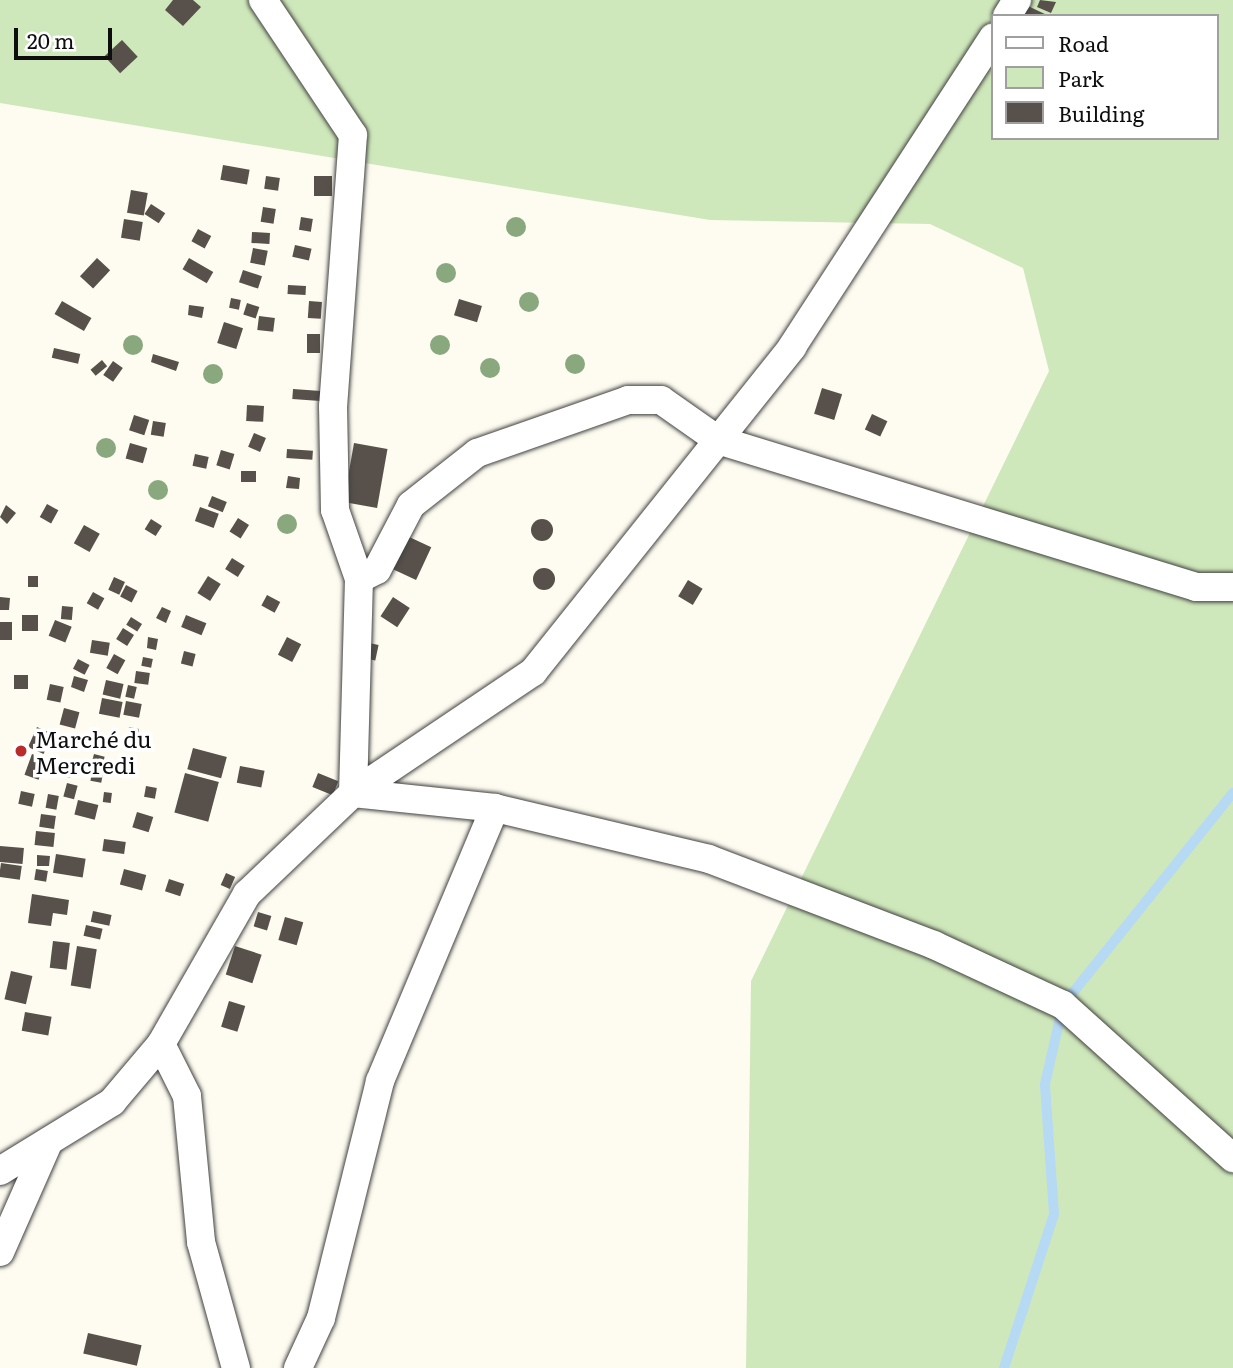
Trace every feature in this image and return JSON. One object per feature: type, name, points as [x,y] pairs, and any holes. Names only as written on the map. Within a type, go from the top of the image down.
[{"type":"street","points":[[263,0],[353,135],[332,406],[335,510],[359,579],[353,793]]},
{"type":"street","points":[[0,1171],[112,1102],[161,1044],[247,894],[353,793],[533,672],[792,347],[992,39]]},
{"type":"street","points":[[359,579],[377,570],[411,505],[477,453],[628,400],[661,400],[718,440],[1196,587],[1233,587]]},
{"type":"street","points":[[353,793],[495,808],[709,859],[934,945],[1063,1006],[1233,1158]]},
{"type":"street","points":[[298,1368],[321,1318],[380,1081],[495,808]]},
{"type":"street","points":[[161,1044],[187,1096],[201,1242],[236,1368]]},
{"type":"street","points":[[0,1252],[49,1141]]},
{"type":"green space","points":[[0,0],[1233,0],[1233,1368],[746,1368],[751,981],[1049,371],[1023,268],[930,224],[710,220],[0,103]]},
{"type":"building","points":[[173,0],[193,0],[201,7],[183,26],[165,10]]},
{"type":"building","points":[[1040,0],[1056,2],[1051,13],[1037,7]]},
{"type":"building","points":[[1028,6],[1045,14],[1025,14]]},
{"type":"building","points":[[122,40],[138,57],[120,73],[104,56]]},
{"type":"building","points":[[223,165],[250,170],[247,184],[220,180]]},
{"type":"building","points":[[266,176],[280,178],[278,191],[264,189]]},
{"type":"building","points":[[314,176],[332,176],[332,196],[314,196]]},
{"type":"building","points":[[131,190],[148,193],[144,216],[127,213]]},
{"type":"building","points":[[151,204],[165,213],[159,223],[144,214]]},
{"type":"building","points":[[263,207],[276,209],[273,224],[261,222]]},
{"type":"building","points":[[301,217],[313,219],[311,232],[299,230]]},
{"type":"building","points":[[124,219],[143,222],[140,241],[121,238]]},
{"type":"building","points":[[198,229],[211,236],[205,248],[191,241]]},
{"type":"building","points":[[252,232],[270,233],[269,244],[251,243]]},
{"type":"building","points":[[295,245],[312,249],[309,261],[292,257]]},
{"type":"building","points":[[253,248],[268,251],[265,266],[250,263]]},
{"type":"building","points":[[97,258],[110,270],[93,289],[80,276]]},
{"type":"building","points":[[189,258],[213,272],[207,283],[182,269]]},
{"type":"building","points":[[243,270],[262,276],[258,289],[239,282]]},
{"type":"building","points":[[288,285],[306,286],[306,295],[288,294]]},
{"type":"building","points":[[231,298],[241,300],[239,310],[229,308]]},
{"type":"building","points":[[459,299],[482,306],[477,322],[454,315]]},
{"type":"building","points":[[62,301],[91,318],[84,331],[55,314]]},
{"type":"building","points":[[309,301],[322,302],[321,319],[308,318]]},
{"type":"building","points":[[247,303],[259,307],[256,318],[243,314]]},
{"type":"building","points":[[189,305],[204,307],[202,318],[188,315]]},
{"type":"building","points":[[259,316],[275,318],[273,332],[257,330]]},
{"type":"building","points":[[224,322],[243,328],[236,349],[217,343]]},
{"type":"building","points":[[307,334],[320,334],[320,353],[307,353]]},
{"type":"building","points":[[54,348],[80,354],[78,364],[52,358]]},
{"type":"building","points":[[153,354],[179,362],[176,371],[151,362]]},
{"type":"building","points":[[102,360],[107,366],[96,376],[91,370]]},
{"type":"building","points":[[113,361],[123,368],[113,382],[103,375]]},
{"type":"building","points":[[822,388],[842,394],[834,420],[814,414]]},
{"type":"building","points":[[293,389],[321,391],[320,401],[292,399]]},
{"type":"building","points":[[247,405],[264,406],[263,422],[246,421]]},
{"type":"building","points":[[872,414],[887,421],[880,437],[865,429]]},
{"type":"building","points":[[134,415],[149,420],[144,435],[129,430]]},
{"type":"building","points":[[153,421],[166,423],[164,437],[151,435]]},
{"type":"building","points":[[254,433],[266,438],[260,452],[248,447]]},
{"type":"building","points":[[130,443],[147,448],[143,463],[126,458]]},
{"type":"building","points":[[354,443],[387,449],[377,508],[344,502]]},
{"type":"building","points":[[287,449],[313,451],[312,460],[286,458]]},
{"type":"building","points":[[221,450],[234,454],[230,469],[216,465]]},
{"type":"building","points":[[195,454],[209,457],[206,469],[193,466]]},
{"type":"building","points":[[241,471],[256,471],[256,482],[241,482]]},
{"type":"building","points":[[288,476],[300,478],[299,489],[286,488]]},
{"type":"building","points":[[212,496],[227,502],[223,512],[208,506]]},
{"type":"building","points":[[47,504],[58,510],[51,523],[40,517]]},
{"type":"building","points":[[6,505],[16,513],[7,524],[0,517]]},
{"type":"building","points":[[200,507],[219,514],[214,528],[195,521]]},
{"type":"building","points":[[238,518],[249,525],[241,538],[230,532]]},
{"type":"building","points":[[151,519],[162,526],[156,536],[145,529]]},
{"type":"building","points":[[542,519],[550,522],[553,530],[550,538],[542,541],[534,538],[531,530],[534,522]]},
{"type":"building","points":[[84,525],[100,534],[90,552],[74,543]]},
{"type":"building","points":[[405,535],[431,547],[416,580],[390,568]]},
{"type":"building","points":[[232,558],[245,566],[238,577],[225,569]]},
{"type":"building","points":[[540,568],[548,568],[555,575],[555,583],[548,590],[540,590],[533,583],[533,575]]},
{"type":"building","points":[[28,576],[38,576],[38,587],[28,587]]},
{"type":"building","points":[[208,576],[221,584],[210,601],[197,593]]},
{"type":"building","points":[[114,577],[125,582],[119,595],[108,590]]},
{"type":"building","points":[[688,580],[703,589],[693,605],[678,596]]},
{"type":"building","points":[[126,585],[138,591],[132,602],[120,597]]},
{"type":"building","points":[[93,592],[104,598],[98,610],[87,603]]},
{"type":"building","points":[[267,595],[280,602],[275,613],[261,606]]},
{"type":"building","points":[[0,597],[10,598],[9,610],[0,610]]},
{"type":"building","points":[[393,597],[410,608],[397,627],[380,616]]},
{"type":"building","points":[[62,606],[73,607],[72,620],[61,619]]},
{"type":"building","points":[[162,607],[171,611],[166,623],[156,618]]},
{"type":"building","points":[[22,615],[38,615],[38,631],[22,631]]},
{"type":"building","points":[[186,615],[206,623],[202,635],[181,627]]},
{"type":"building","points":[[131,617],[142,624],[137,632],[126,625]]},
{"type":"building","points":[[55,620],[72,627],[65,643],[49,636]]},
{"type":"building","points":[[0,622],[12,622],[12,640],[0,640]]},
{"type":"building","points":[[123,628],[134,635],[127,646],[116,639]]},
{"type":"building","points":[[148,637],[158,639],[156,650],[147,648]]},
{"type":"building","points":[[287,637],[301,644],[292,662],[278,655]]},
{"type":"building","points":[[92,640],[110,643],[108,656],[90,653]]},
{"type":"building","points":[[360,641],[379,645],[375,661],[357,657]]},
{"type":"building","points":[[184,651],[196,654],[192,667],[181,664]]},
{"type":"building","points":[[114,654],[125,660],[118,674],[106,668]]},
{"type":"building","points":[[143,657],[153,659],[151,668],[141,666]]},
{"type":"building","points":[[78,659],[90,665],[85,675],[73,669]]},
{"type":"building","points":[[136,671],[150,673],[148,685],[134,683]]},
{"type":"building","points":[[14,675],[28,675],[28,689],[14,689]]},
{"type":"building","points":[[74,676],[88,680],[84,692],[71,687]]},
{"type":"building","points":[[106,680],[124,684],[120,699],[103,695]]},
{"type":"building","points":[[50,684],[64,687],[60,703],[47,700]]},
{"type":"building","points":[[128,685],[137,687],[134,699],[125,697]]},
{"type":"building","points":[[102,698],[123,702],[120,718],[99,714]]},
{"type":"building","points":[[126,701],[142,704],[139,718],[123,715]]},
{"type":"building","points":[[64,708],[79,712],[75,729],[60,724]]},
{"type":"building","points":[[37,727],[53,734],[44,754],[28,747]]},
{"type":"building","points":[[129,727],[139,729],[137,741],[126,740]]},
{"type":"building","points":[[58,737],[66,739],[63,750],[55,748]]},
{"type":"building","points":[[193,748],[227,757],[221,778],[187,769]]},
{"type":"building","points":[[32,754],[46,759],[39,780],[24,775]]},
{"type":"building","points":[[94,754],[105,757],[100,772],[90,769]]},
{"type":"building","points":[[120,758],[133,760],[130,777],[117,775]]},
{"type":"building","points":[[54,762],[73,766],[70,778],[52,774]]},
{"type":"building","points":[[240,766],[265,771],[261,787],[237,783]]},
{"type":"building","points":[[92,772],[103,774],[101,783],[90,781]]},
{"type":"building","points":[[185,773],[219,782],[208,822],[174,813]]},
{"type":"building","points":[[318,773],[338,781],[333,795],[312,787]]},
{"type":"building","points":[[67,783],[78,786],[74,799],[63,797]]},
{"type":"building","points":[[146,786],[157,788],[155,799],[144,797]]},
{"type":"building","points":[[21,791],[35,794],[32,807],[18,804]]},
{"type":"building","points":[[104,792],[112,793],[111,803],[103,802]]},
{"type":"building","points":[[48,794],[59,796],[56,810],[46,808]]},
{"type":"building","points":[[78,800],[98,805],[95,820],[74,815]]},
{"type":"building","points":[[137,812],[153,817],[149,832],[132,827]]},
{"type":"building","points":[[41,814],[56,816],[54,829],[39,827]]},
{"type":"building","points":[[36,831],[55,833],[53,847],[35,845]]},
{"type":"building","points":[[104,839],[126,842],[124,854],[102,851]]},
{"type":"building","points":[[0,846],[24,848],[23,864],[0,862]]},
{"type":"building","points":[[56,854],[86,859],[83,877],[53,873]]},
{"type":"building","points":[[37,855],[50,856],[49,866],[37,866]]},
{"type":"building","points":[[1,863],[22,866],[20,880],[0,877]]},
{"type":"building","points":[[36,869],[48,871],[46,882],[34,880]]},
{"type":"building","points":[[124,869],[146,875],[142,890],[120,884]]},
{"type":"building","points":[[226,873],[235,877],[230,889],[221,885]]},
{"type":"building","points":[[169,879],[184,884],[180,896],[165,891]]},
{"type":"building","points":[[32,894],[69,900],[67,915],[53,913],[51,926],[28,923]]},
{"type":"building","points":[[93,911],[112,915],[109,926],[91,922]]},
{"type":"building","points":[[258,912],[271,916],[267,930],[254,926]]},
{"type":"building","points":[[285,917],[303,922],[297,945],[278,940]]},
{"type":"building","points":[[86,925],[103,929],[100,940],[84,936]]},
{"type":"building","points":[[53,941],[70,943],[67,970],[50,968]]},
{"type":"building","points":[[77,946],[97,949],[90,989],[71,986]]},
{"type":"building","points":[[235,946],[262,955],[252,983],[226,975]]},
{"type":"building","points":[[11,971],[32,976],[26,1004],[4,999]]},
{"type":"building","points":[[229,1001],[245,1006],[237,1032],[221,1027]]},
{"type":"building","points":[[25,1012],[52,1017],[48,1035],[22,1031]]},
{"type":"building","points":[[88,1333],[142,1345],[137,1366],[83,1353]]},
{"type":"waterway","points":[[1004,1368],[1054,1214],[1045,1084],[1063,1005],[1233,793]]},
{"type":"place","name":"Marché du Mercredi","points":[[21,751]]}]
